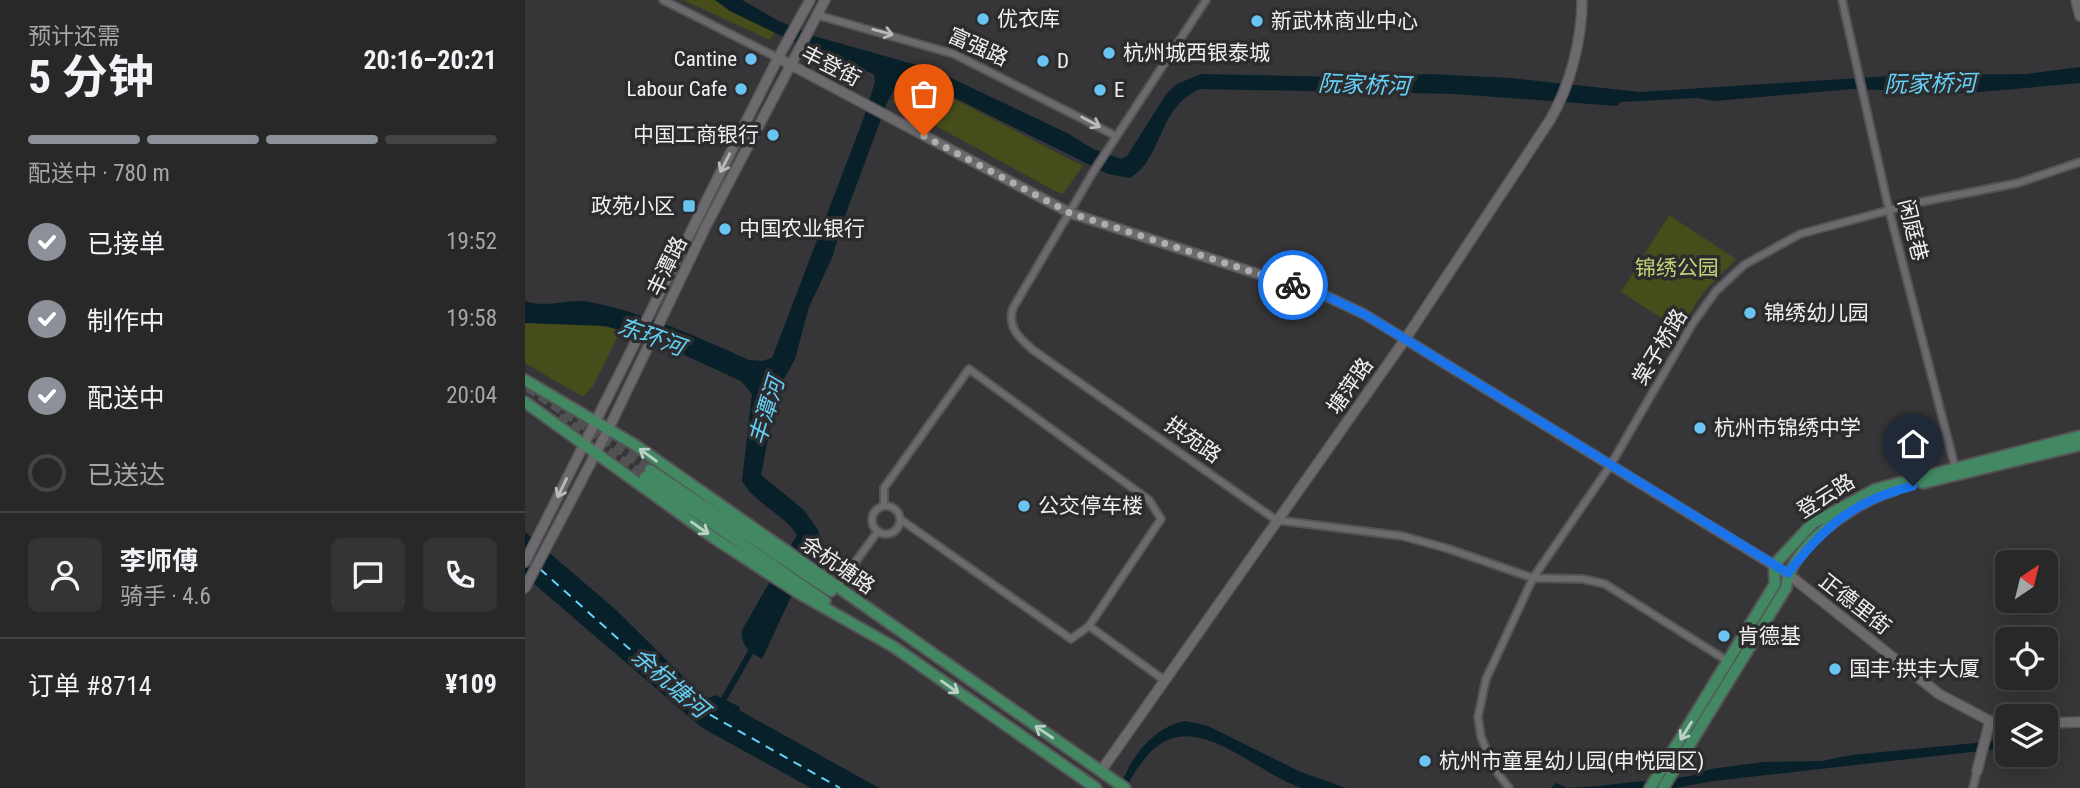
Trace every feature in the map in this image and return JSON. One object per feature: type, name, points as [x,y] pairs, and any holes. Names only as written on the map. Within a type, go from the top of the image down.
[{"type":"main road","name":"余杭塘路","points":[[525,380],[608,430],[777,562],[809,583]]},
{"type":"main road","name":"余杭塘路","points":[[525,402],[583,446],[809,583],[838,586],[908,639],[1121,785]]},
{"type":"main road","name":"登云路","points":[[1774,565],[1813,523],[1851,500],[1877,489],[2080,436]]},
{"type":"main road","name":"登云路","points":[[1663,788],[1786,588],[1788,573],[1813,541],[1833,522],[1889,491],[2080,445]]},
{"type":"main road","points":[[647,473],[777,562]]},
{"type":"main road","points":[[1650,788],[1775,584],[1774,565]]},
{"type":"main road","points":[[809,583],[908,639]]},
{"type":"main road","points":[[809,583],[894,647],[1095,788]]},
{"type":"street","points":[[663,0],[778,58]]},
{"type":"street","name":"丰潭路","points":[[525,562],[648,314],[810,0]]},
{"type":"street","name":"丰潭路","points":[[525,588],[608,430],[660,318],[825,0]]},
{"type":"street","name":"拱苑路","points":[[1206,0],[1095,169],[1013,307],[1010,316],[1018,335],[1033,350],[1276,520],[1402,536],[1533,578],[1583,579],[1605,584],[1729,662]]},
{"type":"street","name":"塘萍路","points":[[1101,771],[1404,341],[1560,103],[1569,75],[1582,0]]},
{"type":"street","name":"闲庭巷","points":[[1842,0],[1889,210],[1955,467]]},
{"type":"street","points":[[2076,0],[2080,16]]},
{"type":"street","name":"富强路","points":[[817,15],[954,54],[1116,136]]},
{"type":"street","name":"丰登街","points":[[778,58],[1070,213]]},
{"type":"street","name":"棠子桥路","points":[[1509,788],[1494,768],[1481,737],[1480,698],[1486,678],[1533,578],[1609,466],[1693,323],[1716,291],[1744,265],[1800,234],[1889,210],[2018,183],[2080,162]]},
{"type":"street","points":[[1070,213],[1326,296],[1364,314],[1404,341],[1788,573]]},
{"type":"street","points":[[969,369],[1149,500],[1161,519],[1089,626],[1071,639],[900,519],[893,508],[884,506],[884,488],[969,369]]},
{"type":"street","points":[[884,506],[874,514],[873,523],[878,531],[886,534],[895,531],[900,519]]},
{"type":"street","points":[[838,586],[878,531]]},
{"type":"street","name":"正德里街","points":[[1788,573],[1938,694],[1995,721]]},
{"type":"street","points":[[1089,626],[1164,680]]},
{"type":"street","points":[[1973,788],[1990,721]]},
{"type":"street","points":[[2058,723],[2080,722]]},
{"type":"green space","points":[[683,0],[715,0],[730,11],[774,32],[770,40]]},
{"type":"green space","points":[[907,83],[946,95],[1083,166],[1063,194],[1057,192],[892,102],[897,89]]},
{"type":"green space","name":"锦绣公园","points":[[1669,215],[1736,259],[1702,294],[1680,330],[1621,292]]},
{"type":"green space","points":[[525,323],[591,324],[621,330],[593,386],[583,397],[525,363]]},
{"type":"water","points":[[715,0],[742,0],[777,20],[814,36],[934,70],[1069,134],[1093,149],[1121,159],[1127,156],[1167,93],[1177,84],[1201,74],[1347,77],[1431,74],[1510,78],[1640,92],[1905,75],[2026,74],[2080,67],[2080,83],[1969,93],[1853,89],[1715,101],[1697,98],[1620,102],[1617,106],[1455,94],[1200,89],[1176,107],[1149,158],[1130,178],[1108,174],[935,88],[911,81],[901,83],[887,103],[832,258],[809,307],[795,359],[777,392],[761,475],[804,510],[818,530],[821,543],[818,558],[790,599],[762,659],[747,648],[742,630],[797,535],[742,481],[752,394],[741,381],[656,342],[606,326],[525,323],[525,301],[541,304],[590,302],[651,319],[749,360],[762,361],[772,358],[863,120],[875,82],[874,74],[819,54],[730,11]]},
{"type":"water","name":"余杭塘河","points":[[525,532],[616,610],[702,695],[709,698],[715,695],[740,707],[739,710],[879,788],[811,788],[701,727],[525,576]]},
{"type":"water","points":[[1185,721],[1208,726],[1301,772],[1346,788],[1302,788],[1224,746],[1184,736],[1165,741],[1147,756],[1127,788],[1120,788],[1129,766],[1144,746],[1163,730]]},
{"type":"water","points":[[1995,741],[1995,749],[1713,781],[1675,788],[1567,788],[1691,776],[1711,769],[1763,762],[1822,761],[1851,755]]},
{"type":"water","points":[[1556,783],[1567,788],[1551,788]]},
{"type":"waterway","name":"丰潭河","points":[[721,704],[754,646]]},
{"type":"ferry route","points":[[540,569],[662,678],[707,713],[840,788]]},
{"type":"tunnel","points":[[528,387],[650,470]]},
{"type":"tunnel","points":[[559,417],[645,477]]},
{"type":"way so far","points":[[924,136],[1070,213],[1293,285]]},
{"type":"place","name":"优衣库","points":[[983,19]]},
{"type":"place","name":"新武林商业中心","points":[[1257,21]]},
{"type":"place","name":"杭州城西银泰城","points":[[1109,53]]},
{"type":"place","name":"Cantine","points":[[751,59]]},
{"type":"place","name":"D","points":[[1043,61]]},
{"type":"place","name":"Labour Cafe","points":[[741,89]]},
{"type":"place","name":"E","points":[[1100,90]]},
{"type":"place","name":"中国工商银行","points":[[773,135]]},
{"type":"place","name":"政苑小区","points":[[689,206]]},
{"type":"place","name":"中国农业银行","points":[[725,229]]},
{"type":"place","name":"锦绣幼儿园","points":[[1750,313]]},
{"type":"place","name":"杭州市锦绣中学","points":[[1700,428]]},
{"type":"place","name":"公交停车楼","points":[[1024,506]]},
{"type":"place","name":"肯德基","points":[[1724,636]]},
{"type":"place","name":"国丰·拱丰大厦","points":[[1835,669]]},
{"type":"place","name":"杭州市童星幼儿园(申悦园区)","points":[[1425,761]]},
{"type":"route","points":[[1293,285],[1326,296],[1364,314],[1404,341],[1788,573],[1813,541],[1833,522],[1889,491],[1913,486]]},
{"type":"water label","name":"阮家桥河","points":[[1930,84]]},
{"type":"water label","name":"阮家桥河","points":[[1364,85]]},
{"type":"water label","name":"东环河","points":[[651,337]]}]
